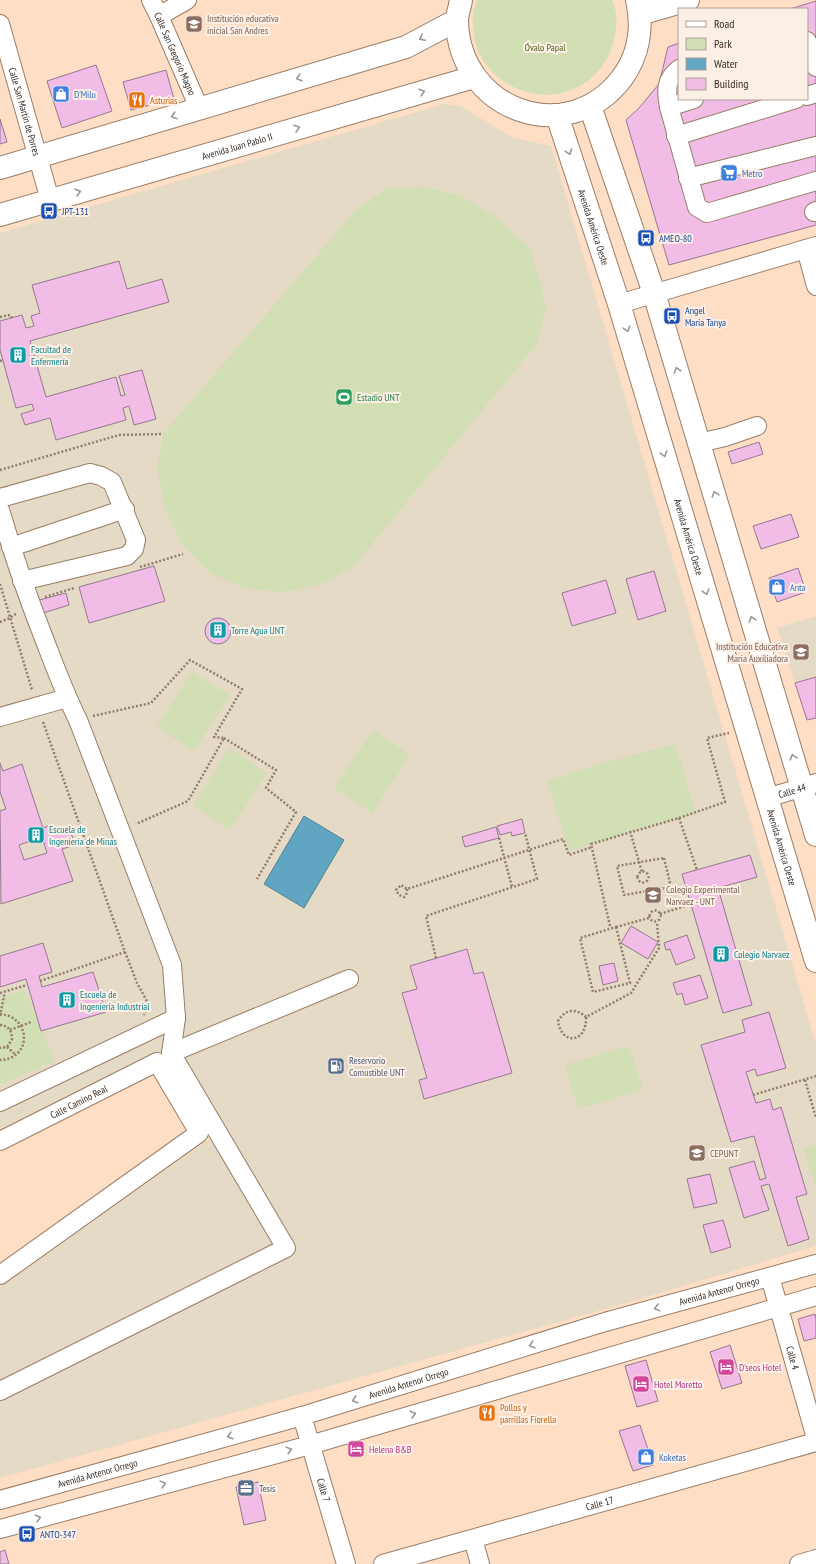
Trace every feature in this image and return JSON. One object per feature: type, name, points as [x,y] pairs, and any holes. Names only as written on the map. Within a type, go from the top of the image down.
[{"type":"main road","points":[[459,10],[461,50],[474,77],[496,99],[525,112],[557,115],[574,112],[590,106],[612,91],[629,68],[639,42],[638,7],[688,0]]},
{"type":"main road","points":[[0,168],[406,46],[459,10]]},
{"type":"main road","name":"Avenida Juan Pablo II","points":[[0,215],[474,77]]},
{"type":"main road","points":[[590,106],[654,293],[781,715],[809,785],[816,835]]},
{"type":"main road","name":"Avenida América Oeste","points":[[557,115],[619,304],[816,961]]},
{"type":"street","points":[[155,8],[187,0]]},
{"type":"street","name":"Calle San Gregorio Magno","points":[[155,8],[198,108]]},
{"type":"street","name":"Calle San Martín de Porres","points":[[0,24],[50,200]]},
{"type":"street","points":[[808,46],[812,64]]},
{"type":"street","points":[[678,70],[668,82],[666,92],[676,136],[697,206],[707,213],[816,181]]},
{"type":"street","points":[[669,107],[691,100]]},
{"type":"street","points":[[676,136],[793,100]]},
{"type":"street","points":[[688,178],[816,146]]},
{"type":"street","points":[[619,304],[811,248],[816,286]]},
{"type":"street","points":[[699,443],[730,436],[757,426]]},
{"type":"street","points":[[0,498],[90,473],[101,476],[112,482],[125,509],[136,540],[134,550],[127,556],[22,581]]},
{"type":"street","points":[[11,548],[125,509]]},
{"type":"street","points":[[0,510],[22,581],[67,698],[78,720],[172,965],[176,1018],[164,1058],[200,1133],[0,1275]]},
{"type":"street","points":[[0,717],[67,698]]},
{"type":"street","name":"Calle 44","points":[[767,798],[809,785]]},
{"type":"street","name":"Calle Camino Real","points":[[0,1141],[164,1058],[349,979]]},
{"type":"street","points":[[0,1102],[176,1018]]},
{"type":"street","points":[[0,1391],[286,1248],[164,1058]]},
{"type":"street","name":"Avenida Antenor Orrego","points":[[0,1500],[302,1416],[605,1322],[816,1264]]},
{"type":"street","name":"Calle 4","points":[[770,1277],[816,1438]]},
{"type":"street","points":[[0,1528],[310,1445],[816,1296]]},
{"type":"street","name":"Calle 7","points":[[302,1416],[346,1564]]},
{"type":"street","name":"Calle 17","points":[[384,1564],[816,1442]]},
{"type":"street","points":[[472,1539],[480,1564]]},
{"type":"street","points":[[799,1564],[816,1559]]},
{"type":"path","points":[[0,318],[10,315],[12,318]]},
{"type":"path","points":[[0,470],[119,435],[162,434]]},
{"type":"path","points":[[0,584],[37,706],[125,952],[148,1003],[142,1019]]},
{"type":"path","points":[[78,720],[151,703],[190,660],[242,689],[214,738],[224,738],[276,770],[266,788],[296,812],[257,879]]},
{"type":"path","points":[[610,926],[591,844],[679,818],[725,802],[707,738],[747,727]]},
{"type":"path","points":[[121,831],[188,801],[224,738]]},
{"type":"path","points":[[679,818],[697,870]]},
{"type":"path","points":[[436,958],[426,916],[537,879],[525,832]]},
{"type":"path","points":[[630,832],[642,872],[646,873],[648,876],[648,881],[644,883],[640,882],[637,878],[638,874],[642,872]]},
{"type":"path","points":[[499,838],[512,887]]},
{"type":"path","points":[[407,889],[563,839],[569,856],[592,847]]},
{"type":"path","points":[[664,858],[671,887],[624,895],[617,866],[639,862],[664,858]]},
{"type":"path","points":[[401,885],[407,889],[407,893],[404,897],[399,895],[396,890],[401,885]]},
{"type":"path","points":[[660,914],[691,904]]},
{"type":"path","points":[[649,918],[652,911],[658,911],[660,914]]},
{"type":"path","points":[[586,1017],[631,993],[660,948],[657,922],[660,919],[660,914]]},
{"type":"path","points":[[649,918],[654,922],[657,922]]},
{"type":"path","points":[[616,927],[630,983],[593,992],[580,938],[616,927],[649,918]]},
{"type":"path","points":[[40,981],[125,952]]},
{"type":"path","points":[[0,993],[27,985]]},
{"type":"path","points":[[0,1060],[16,1055],[20,1050],[24,1038],[22,1026],[13,1017],[0,1014],[5,991]]},
{"type":"path","points":[[570,1010],[579,1012],[586,1017],[584,1031],[577,1037],[570,1038],[561,1032],[558,1021],[562,1014],[570,1010]]},
{"type":"path","points":[[10,1030],[31,1022]]},
{"type":"path","points":[[0,1025],[7,1027],[10,1030],[12,1039],[7,1046],[0,1048]]},
{"type":"path","points":[[7,1046],[16,1055]]},
{"type":"path","points":[[753,1095],[816,1076]]},
{"type":"path","points":[[805,1080],[816,1118]]},
{"type":"shaded area","points":[[444,104],[461,106],[511,137],[551,146],[816,1044],[816,1246],[623,1304],[0,1478],[0,1287],[211,1138],[161,1053],[0,1129],[0,233]]},
{"type":"shaded area","name":"Institución Educativa Maria Auxiliadora","points":[[816,616],[816,677],[795,683],[777,628]]},
{"type":"green space","name":"Óvalo Papal","points":[[477,0],[612,0],[616,14],[616,30],[608,57],[598,72],[584,83],[569,91],[552,94],[534,94],[517,89],[500,79],[492,72],[482,59],[476,45],[473,28],[473,11]]},
{"type":"green space","name":"Estadio UNT","points":[[424,187],[462,196],[498,219],[530,249],[541,285],[546,310],[536,345],[354,566],[322,584],[280,593],[259,589],[247,589],[211,574],[182,544],[165,509],[157,467],[163,434],[356,210],[386,189]]},
{"type":"green space","points":[[192,672],[230,695],[194,751],[157,727]]},
{"type":"green space","points":[[373,730],[410,755],[372,813],[334,788]]},
{"type":"green space","points":[[675,744],[696,813],[569,851],[547,782],[589,767]]},
{"type":"green space","points":[[229,748],[267,773],[230,830],[193,806]]},
{"type":"green space","points":[[25,990],[55,1061],[0,1084],[0,996]]},
{"type":"green space","points":[[629,1046],[643,1090],[578,1109],[565,1065]]},
{"type":"green space","points":[[816,1144],[816,1188],[804,1148]]},
{"type":"water","points":[[304,816],[344,840],[304,908],[264,884]]},
{"type":"building","name":"Metro","points":[[816,1],[816,225],[669,265],[626,120],[639,108],[659,84],[668,47],[678,43],[678,100],[808,100],[808,8],[793,8]]},
{"type":"building","points":[[96,65],[112,111],[62,128],[47,81]]},
{"type":"building","points":[[166,70],[174,99],[131,110],[123,82]]},
{"type":"building","points":[[0,119],[7,142],[0,144]]},
{"type":"building","name":"Facultad de Enfermería","points":[[119,261],[127,289],[162,279],[169,302],[30,341],[46,397],[116,377],[121,396],[125,395],[119,376],[142,370],[156,419],[134,425],[129,406],[123,408],[126,420],[56,440],[50,418],[25,425],[21,414],[34,410],[32,404],[16,408],[0,350],[0,321],[22,315],[26,328],[34,326],[31,316],[40,313],[32,285]]},
{"type":"building","points":[[759,442],[763,454],[732,464],[728,452]]},
{"type":"building","points":[[791,514],[799,537],[761,549],[753,526]]},
{"type":"building","points":[[154,566],[165,601],[89,623],[79,587]]},
{"type":"building","points":[[798,568],[806,592],[777,602],[769,578]]},
{"type":"building","points":[[654,571],[666,611],[638,620],[626,579]]},
{"type":"building","points":[[606,580],[616,613],[572,626],[562,593]]},
{"type":"building","points":[[66,593],[69,605],[43,613],[39,600]]},
{"type":"building","name":"Torre Agua UNT","points":[[218,618],[227,622],[231,631],[227,640],[218,644],[209,640],[205,631],[209,622]]},
{"type":"building","points":[[816,677],[816,718],[807,720],[795,683]]},
{"type":"building","name":"Escuela de Ingeniería de Minas","points":[[0,763],[3,771],[22,764],[43,828],[50,825],[52,833],[69,827],[75,845],[62,849],[73,881],[1,904],[0,811],[6,809],[0,792]],"holes":[[[42,837],[47,853],[24,860],[19,845]]]},
{"type":"building","points":[[522,819],[525,833],[512,836],[511,832],[500,835],[497,826]]},
{"type":"building","points":[[496,827],[499,838],[465,847],[462,837]]},
{"type":"building","name":"Colegio Narvaez","points":[[750,855],[757,877],[718,888],[752,1005],[723,1013],[682,874]]},
{"type":"building","points":[[631,926],[658,942],[648,959],[621,943]]},
{"type":"building","points":[[687,935],[695,958],[676,965],[670,949],[666,950],[664,943]]},
{"type":"building","name":"Escuela de Ingeniería Industrial","points":[[43,943],[52,972],[39,976],[42,987],[93,972],[106,1012],[41,1031],[26,979],[0,987],[0,956]]},
{"type":"building","points":[[467,949],[474,974],[483,972],[512,1073],[424,1099],[419,1080],[427,1078],[402,993],[417,989],[410,966]]},
{"type":"building","points":[[614,963],[618,981],[603,985],[599,966]]},
{"type":"building","points":[[700,975],[708,998],[685,1005],[682,993],[677,995],[673,983]]},
{"type":"building","name":"CEPUNT","points":[[769,1012],[786,1068],[757,1076],[755,1069],[746,1072],[756,1103],[770,1099],[773,1110],[781,1107],[807,1194],[796,1197],[809,1239],[788,1246],[769,1184],[761,1186],[769,1210],[744,1218],[729,1168],[754,1161],[760,1180],[766,1178],[754,1136],[731,1142],[701,1045],[745,1032],[742,1020]]},
{"type":"building","points":[[710,1174],[717,1203],[694,1208],[687,1179]]},
{"type":"building","points":[[723,1220],[731,1247],[711,1253],[703,1225]]},
{"type":"building","points":[[815,1314],[816,1338],[804,1341],[798,1319]]},
{"type":"building","name":"D'seos Hotel","points":[[730,1345],[742,1383],[722,1389],[710,1352]]},
{"type":"building","name":"Hotel Moretto","points":[[646,1360],[658,1401],[637,1407],[625,1366]]},
{"type":"building","points":[[640,1425],[653,1465],[633,1471],[619,1431]]},
{"type":"building","points":[[258,1482],[266,1520],[244,1525],[236,1487]]},
{"type":"building","points":[[5,1550],[9,1564],[0,1564],[0,1552]]},
{"type":"place","name":"Institución educativa inicial San Andres","points":[[194,24]]},
{"type":"place","name":"D'Milu","points":[[61,94]]},
{"type":"place","name":"Asturias","points":[[137,100]]},
{"type":"place","name":"Metro","points":[[729,173]]},
{"type":"place","name":"JPT-131","points":[[49,211]]},
{"type":"place","name":"AMEO-80","points":[[646,238]]},
{"type":"place","name":"Angel María Tanya","points":[[672,316]]},
{"type":"place","name":"Facultad de Enfermería","points":[[18,355]]},
{"type":"place","name":"Estadio UNT","points":[[344,397]]},
{"type":"place","name":"Anta","points":[[777,587]]},
{"type":"place","name":"Torre Agua UNT","points":[[218,630]]},
{"type":"place","name":"Institución Educativa Maria Auxiliadora","points":[[801,652]]},
{"type":"place","name":"Escuela de Ingeniería de Minas","points":[[36,835]]},
{"type":"place","name":"Colegio Experimental Narvaez - UNT","points":[[653,895]]},
{"type":"place","name":"Colegio Narvaez","points":[[721,954]]},
{"type":"place","name":"Escuela de Ingeniería Industrial","points":[[67,1000]]},
{"type":"place","name":"Reservorio Comustible UNT","points":[[336,1066]]},
{"type":"place","name":"CEPUNT","points":[[697,1153]]},
{"type":"place","name":"D'seos Hotel","points":[[726,1367]]},
{"type":"place","name":"Hotel Moretto","points":[[641,1384]]},
{"type":"place","name":"Pollos y parrillas Fiorella","points":[[487,1413]]},
{"type":"place","name":"Helena B&B","points":[[356,1449]]},
{"type":"place","name":"Koketas","points":[[646,1457]]},
{"type":"place","name":"Tesis","points":[[246,1488]]},
{"type":"place","name":"ANTO-347","points":[[27,1534]]}]
